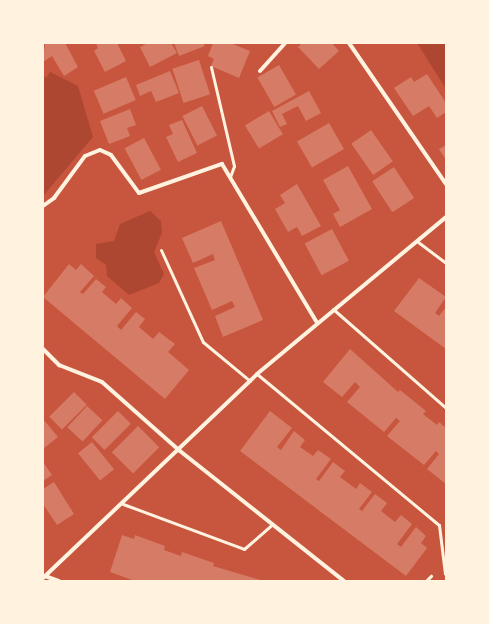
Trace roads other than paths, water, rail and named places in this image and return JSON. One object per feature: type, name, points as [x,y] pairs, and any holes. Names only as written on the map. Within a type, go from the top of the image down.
[{"type":"street","points":[[260,71],[285,43]]},
{"type":"street","points":[[349,43],[446,184]]},
{"type":"street","points":[[43,206],[54,198],[85,156],[100,150],[111,155],[139,193],[222,164],[316,321]]},
{"type":"street","points":[[44,577],[180,451],[257,374],[316,321],[418,242],[446,217]]},
{"type":"street","points":[[43,349],[59,365],[102,382],[180,451],[344,581]]},
{"type":"street","points":[[44,577],[59,581]]},
{"type":"lane","points":[[211,67],[234,166],[230,177]]},
{"type":"lane","points":[[418,242],[446,263]]},
{"type":"lane","points":[[161,250],[202,342],[250,381]]},
{"type":"lane","points":[[333,309],[446,408]]},
{"type":"lane","points":[[257,374],[439,525],[445,574]]},
{"type":"lane","points":[[123,504],[244,549],[272,525]]}]
